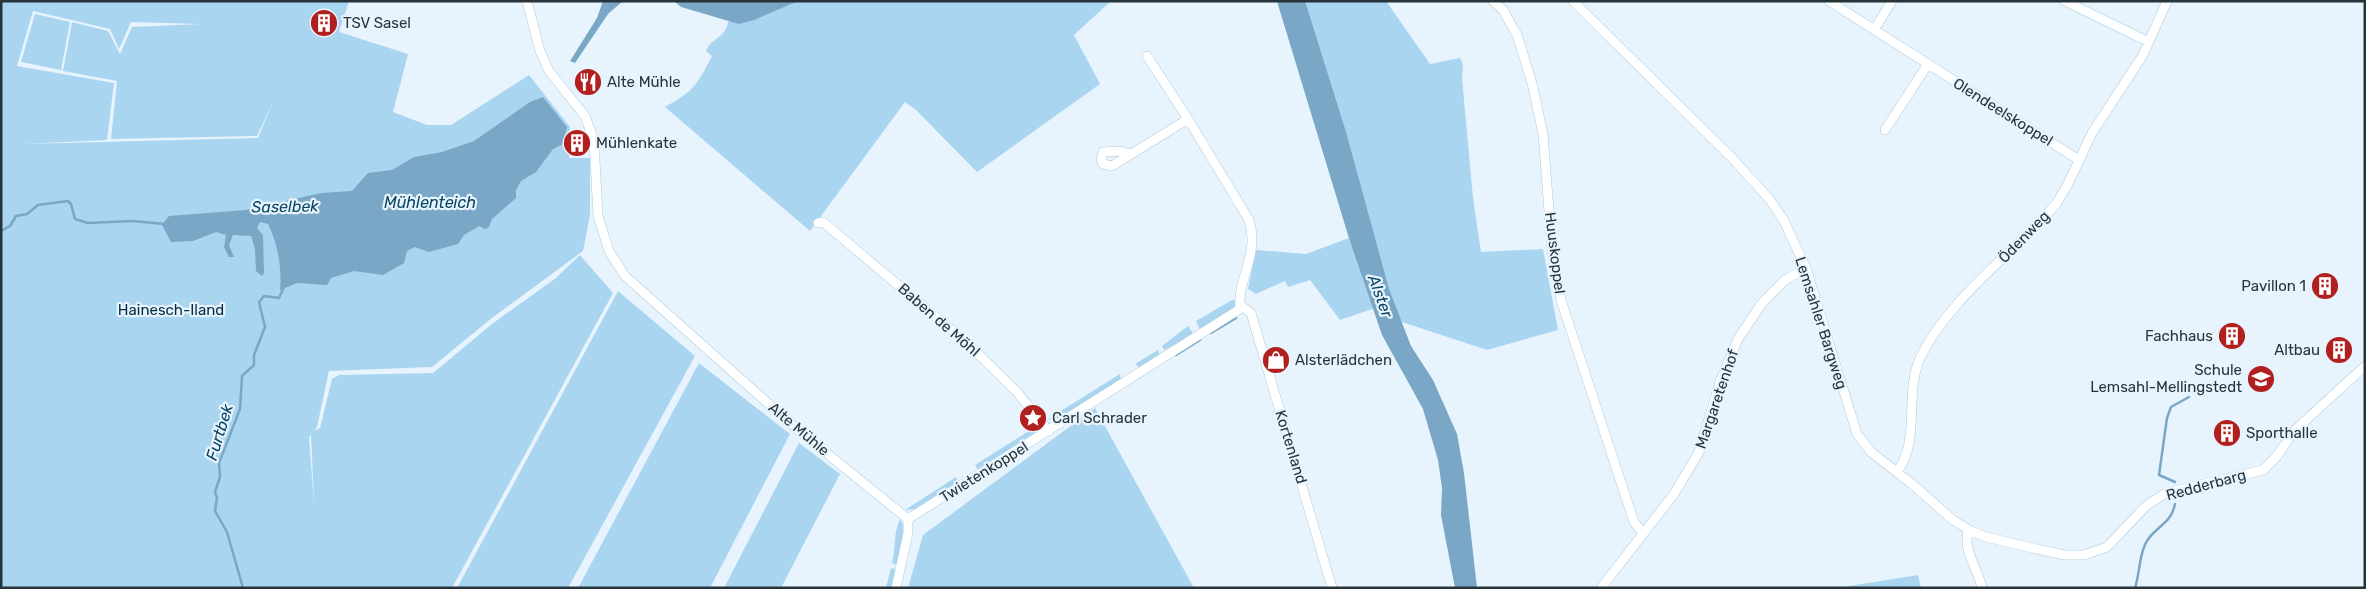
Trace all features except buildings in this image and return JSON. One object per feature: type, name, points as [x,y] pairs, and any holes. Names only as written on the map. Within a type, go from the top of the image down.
[{"type":"street","name":"Alte Mühle","points":[[527,1],[540,51],[549,71],[583,112],[594,142],[598,216],[609,251],[616,264],[625,276],[662,310],[791,424],[908,519]]},
{"type":"street","name":"Huuskoppel","points":[[1493,1],[1503,10],[1517,35],[1538,106],[1543,134],[1554,259],[1561,300],[1634,522],[1643,533]]},
{"type":"street","points":[[1503,10],[1509,1]]},
{"type":"street","name":"Lemsahler Bargweg","points":[[1573,1],[1733,159],[1770,200],[1783,219],[1806,268],[1857,434],[1870,452],[1897,472],[1953,520],[1969,530]]},
{"type":"street","name":"Olendeelskoppel","points":[[1829,1],[2079,160]]},
{"type":"street","points":[[1874,30],[1892,1]]},
{"type":"street","points":[[2065,1],[2149,42]]},
{"type":"street","name":"Ödenweg","points":[[1897,472],[1908,454],[1915,372],[1930,340],[1964,298],[2056,204],[2101,118],[2134,71],[2167,1]]},
{"type":"street","points":[[1147,56],[1249,220],[1253,243],[1240,298],[1243,308]]},
{"type":"street","points":[[1884,130],[1928,64]]},
{"type":"street","points":[[1131,154],[1188,120]]},
{"type":"street","name":"Baben de Möhl","points":[[818,223],[823,222],[967,343],[1017,392],[1049,431]]},
{"type":"street","name":"Margaretenhof","points":[[1601,588],[1674,494],[1699,452],[1720,382],[1738,339],[1762,303],[1785,280],[1806,268]]},
{"type":"street","name":"Twietenkoppel","points":[[908,519],[1243,308]]},
{"type":"street","name":"Kortenland","points":[[1243,308],[1251,313],[1332,588]]},
{"type":"street","name":"Redderbarg","points":[[1969,530],[2003,541],[2064,554],[2084,555],[2099,551],[2115,540],[2147,505],[2166,493],[2263,470],[2277,456],[2294,431],[2365,366]]},
{"type":"street","points":[[896,588],[908,533],[908,519]]},
{"type":"street","points":[[1969,530],[1965,543],[1978,570],[1982,588]]},
{"type":"green space","name":"Hainesch-Iland","points":[[1,1],[349,1],[339,32],[408,54],[393,112],[427,125],[451,125],[529,75],[570,127],[569,158],[590,158],[590,215],[583,251],[492,318],[432,367],[329,371],[317,427],[314,431],[320,428],[332,379],[339,375],[433,373],[492,324],[556,278],[580,255],[613,293],[452,588],[1,588]],"holes":[[[33,11],[110,29],[119,49],[131,22],[200,24],[132,27],[120,54],[108,31],[72,22],[63,71],[117,81],[111,139],[257,136],[273,102],[258,138],[22,144],[107,140],[114,83],[17,66]],[[311,435],[314,503],[314,504],[309,437]]]},
{"type":"green space","points":[[731,1],[1111,1],[1074,35],[1100,84],[977,172],[916,110],[905,102],[810,231],[665,107],[689,91],[702,74],[712,56],[706,51],[727,26]]},
{"type":"green space","points":[[1277,1],[1386,1],[1430,64],[1460,58],[1463,65],[1462,78],[1473,198],[1481,252],[1543,249],[1558,330],[1487,350],[1402,322],[1372,309],[1340,320],[1310,280],[1288,287],[1285,281],[1256,294],[1248,289],[1256,250],[1306,254],[1349,238]]},
{"type":"green space","points":[[35,14],[70,22],[61,70],[21,62]]},
{"type":"green space","points":[[618,291],[695,356],[568,588],[457,588]]},
{"type":"green space","points":[[1232,300],[1237,301],[1235,308],[1201,329],[1199,328],[1196,321]]},
{"type":"green space","points":[[1188,326],[1192,335],[1164,350],[1162,346]]},
{"type":"green space","points":[[1158,350],[1160,356],[1141,369],[1135,364]]},
{"type":"green space","points":[[699,363],[790,434],[710,588],[578,588]]},
{"type":"green space","points":[[1120,374],[1121,381],[1056,421],[1048,419]]},
{"type":"green space","points":[[1095,408],[1194,588],[908,588],[923,535]]},
{"type":"green space","points":[[1038,425],[1033,437],[978,470],[975,465]]},
{"type":"green space","points":[[799,443],[840,474],[781,588],[724,588]]},
{"type":"green space","points":[[956,477],[959,482],[915,509],[905,510]]},
{"type":"green space","points":[[900,519],[903,524],[904,535],[897,565],[892,563],[896,530]]},
{"type":"green space","points":[[891,568],[896,569],[892,588],[886,588]]},
{"type":"green space","points":[[1918,575],[1921,588],[1837,588]]},
{"type":"water","points":[[603,1],[623,1],[608,14],[575,63],[570,61],[597,18]]},
{"type":"water","points":[[674,1],[798,1],[754,20],[739,24],[681,7]]},
{"type":"water","name":"Alster","points":[[1277,1],[1305,1],[1346,132],[1389,289],[1411,346],[1433,380],[1457,434],[1464,473],[1477,588],[1455,588],[1441,515],[1442,488],[1438,460],[1423,409],[1382,335],[1349,238]]},
{"type":"water","name":"Mühlenteich","points":[[543,97],[567,127],[563,144],[553,149],[536,172],[521,181],[516,190],[516,198],[492,219],[489,227],[485,229],[479,226],[464,235],[458,244],[429,252],[415,247],[407,251],[404,263],[383,275],[354,271],[331,278],[327,285],[297,283],[280,290],[278,256],[268,224],[260,222],[257,228],[263,235],[264,273],[262,276],[256,271],[255,249],[251,236],[233,235],[229,245],[234,257],[229,257],[224,247],[226,235],[216,232],[193,241],[171,242],[162,225],[169,216],[246,210],[321,193],[352,191],[368,173],[392,170],[414,157],[442,152],[474,141],[530,102]]},
{"type":"waterway","name":"Saselbek","points":[[1,231],[10,226],[16,216],[27,214],[38,205],[68,201],[71,204],[75,219],[88,223],[132,221],[165,224]]},
{"type":"waterway","name":"Furtbek","points":[[243,588],[227,532],[215,511],[217,498],[215,492],[220,477],[219,463],[240,409],[242,376],[254,365],[254,355],[265,327],[259,302],[264,296],[279,298],[284,287]]},
{"type":"waterway","points":[[1211,333],[1236,318]]},
{"type":"waterway","points":[[1176,355],[1200,340]]},
{"type":"waterway","points":[[2175,482],[2159,475],[2167,418],[2171,407],[2189,397]]},
{"type":"waterway","points":[[2135,588],[2143,549],[2153,533],[2171,515],[2175,504]]},
{"type":"place","name":"TSV Sasel","points":[[324,23]]},
{"type":"place","name":"Alte Mühle","points":[[588,82]]},
{"type":"place","name":"Mühlenkate","points":[[577,143]]},
{"type":"place","name":"Pavillon 1","points":[[2325,286]]},
{"type":"place","name":"Fachhaus","points":[[2232,336]]},
{"type":"place","name":"Altbau","points":[[2339,350]]},
{"type":"place","name":"Alsterlädchen","points":[[1276,360]]},
{"type":"place","name":"Schule Lemsahl-Mellingstedt","points":[[2261,379]]},
{"type":"place","name":"Carl Schrader","points":[[1033,418]]},
{"type":"place","name":"Sporthalle","points":[[2227,433]]}]
